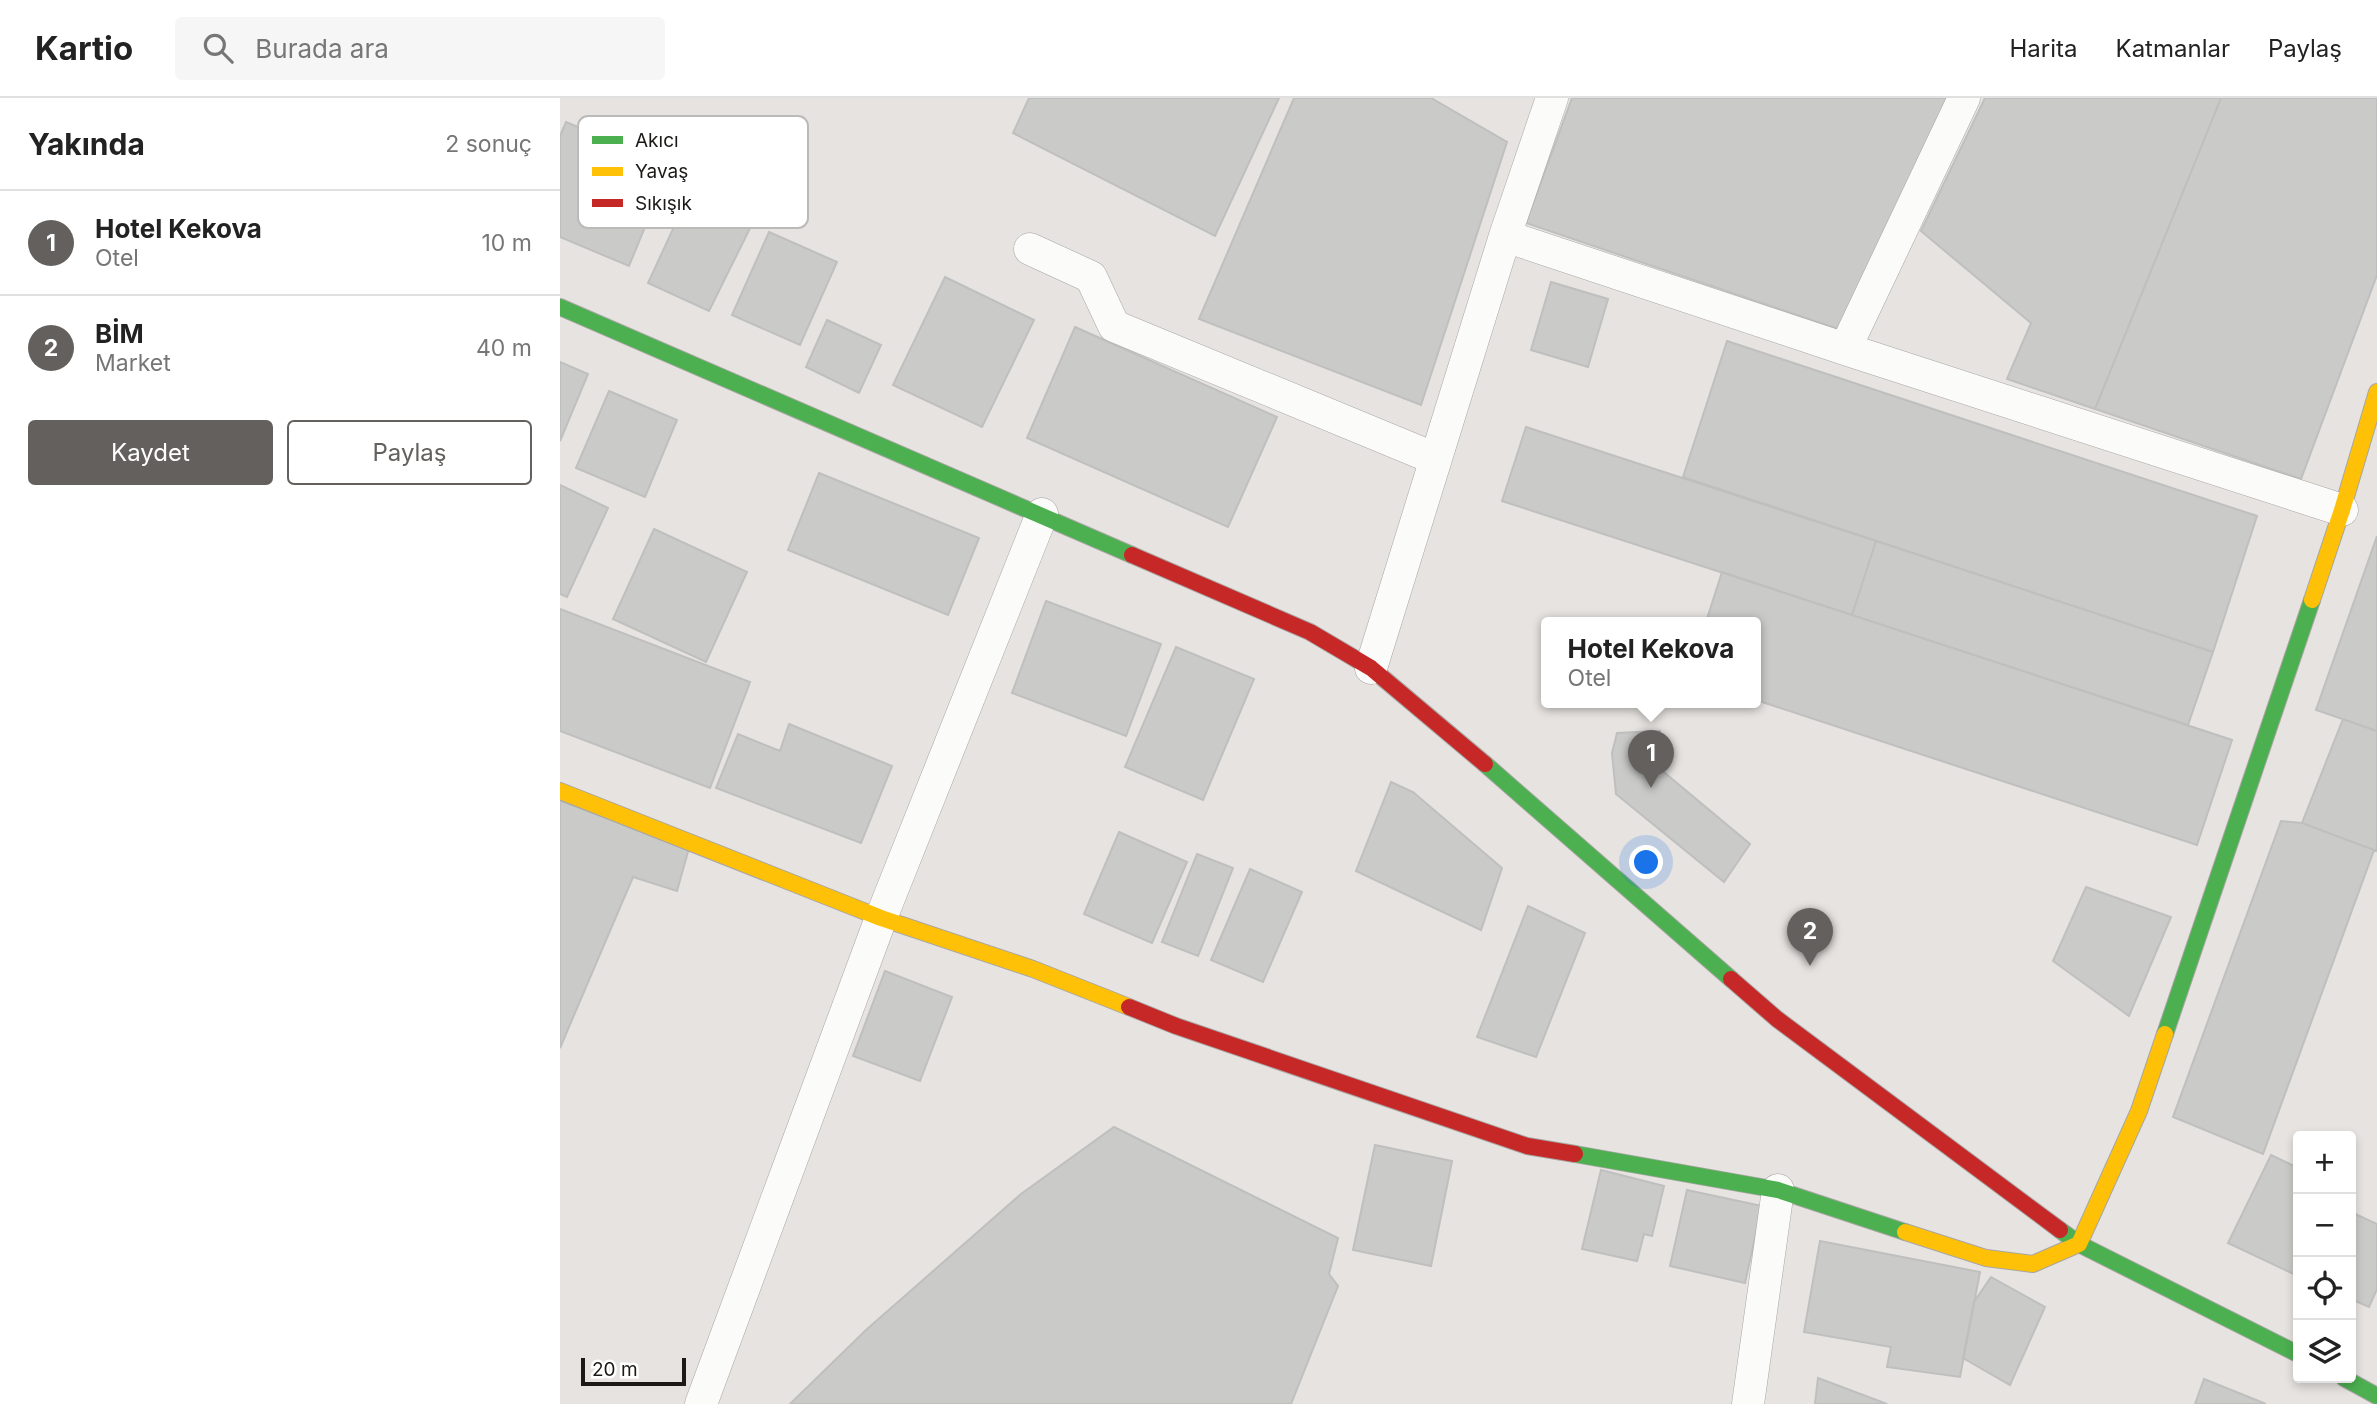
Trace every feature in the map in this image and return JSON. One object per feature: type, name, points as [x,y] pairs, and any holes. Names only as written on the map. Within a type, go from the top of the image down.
[{"type":"street","points":[[1371,668],[1505,236],[1552,98]]},
{"type":"street","points":[[1844,349],[1964,98]]},
{"type":"street","points":[[1505,236],[2342,510]]},
{"type":"street","points":[[1030,248],[1091,277],[1114,326],[1436,459]]},
{"type":"street","points":[[560,307],[1310,632],[1371,668],[1777,1019],[2079,1244],[2293,1351]]},
{"type":"street","points":[[560,792],[881,918],[1034,969],[1176,1026],[1527,1146],[1778,1190],[1986,1258],[2033,1264],[2079,1244],[2139,1111],[2342,510],[2377,392]]},
{"type":"street","points":[[701,1404],[881,918],[1042,514]]},
{"type":"street","points":[[1748,1404],[1778,1190]]},
{"type":"street","points":[[2353,1383],[2377,1396]]},
{"type":"building","points":[[1029,98],[1279,98],[1215,236],[1013,133]]},
{"type":"building","points":[[1294,98],[1431,98],[1507,142],[1421,405],[1199,319]]},
{"type":"building","points":[[1572,98],[1947,98],[1841,330],[1526,223]]},
{"type":"building","points":[[1985,98],[2221,98],[2095,409],[2007,379],[2031,323],[1921,231]]},
{"type":"building","points":[[2221,98],[2377,98],[2377,275],[2301,479],[2095,409]]},
{"type":"building","points":[[566,122],[578,127],[578,228],[645,228],[629,266],[560,237],[560,136]]},
{"type":"building","points":[[673,228],[750,228],[709,311],[648,283]]},
{"type":"building","points":[[769,232],[837,262],[800,345],[732,315]]},
{"type":"building","points":[[945,277],[1034,320],[982,427],[893,385]]},
{"type":"building","points":[[1551,282],[1608,299],[1588,367],[1531,350]]},
{"type":"building","points":[[827,320],[881,345],[859,393],[806,367]]},
{"type":"building","points":[[1075,327],[1277,417],[1228,527],[1027,438]]},
{"type":"building","points":[[1727,341],[2257,516],[2213,652],[1683,477]]},
{"type":"building","points":[[560,362],[588,374],[560,441]]},
{"type":"building","points":[[609,391],[677,420],[645,497],[576,468]]},
{"type":"building","points":[[1526,427],[1876,541],[1852,615],[1502,501]]},
{"type":"building","points":[[819,473],[979,538],[948,615],[788,550]]},
{"type":"building","points":[[560,485],[608,508],[567,597],[560,594]]},
{"type":"building","points":[[654,529],[747,572],[706,662],[613,619]]},
{"type":"building","points":[[2377,536],[2377,731],[2316,710]]},
{"type":"building","points":[[1876,541],[2213,652],[2188,725],[1852,615]]},
{"type":"building","points":[[1722,572],[2232,740],[2197,845],[1761,702],[1761,617],[1708,617]]},
{"type":"building","points":[[1046,601],[1161,644],[1126,736],[1012,693]]},
{"type":"building","points":[[560,609],[750,682],[710,788],[560,731]]},
{"type":"building","points":[[1176,647],[1254,679],[1203,800],[1125,767]]},
{"type":"building","points":[[2343,719],[2377,731],[2377,851],[2302,823]]},
{"type":"building","points":[[789,724],[892,766],[861,843],[716,788],[738,734],[780,751]]},
{"type":"building","points":[[1660,731],[1659,768],[1750,844],[1724,882],[1616,794],[1612,753],[1617,733]]},
{"type":"building","points":[[1391,782],[1413,792],[1502,868],[1481,930],[1356,871]]},
{"type":"building","points":[[560,801],[689,848],[677,891],[633,877],[560,1048]]},
{"type":"building","points":[[2281,821],[2302,823],[2374,850],[2263,1154],[2173,1117]]},
{"type":"building","points":[[1119,832],[1187,862],[1152,943],[1084,914]]},
{"type":"building","points":[[1197,854],[1233,868],[1198,956],[1162,942]]},
{"type":"building","points":[[1250,869],[1302,892],[1263,982],[1211,960]]},
{"type":"building","points":[[2086,887],[2171,917],[2129,1016],[2053,961]]},
{"type":"building","points":[[1528,906],[1585,933],[1536,1057],[1477,1037]]},
{"type":"building","points":[[885,971],[952,997],[920,1081],[853,1056]]},
{"type":"building","points":[[1114,1127],[1338,1238],[1329,1274],[1338,1286],[1291,1404],[790,1404],[866,1330],[1021,1194]]},
{"type":"building","points":[[1375,1145],[1452,1161],[1431,1266],[1353,1250]]},
{"type":"building","points":[[2271,1155],[2293,1166],[2293,1274],[2228,1243]]},
{"type":"building","points":[[1601,1170],[1664,1186],[1652,1236],[1644,1234],[1637,1261],[1582,1249]]},
{"type":"building","points":[[1687,1190],[1762,1206],[1745,1283],[1670,1266]]},
{"type":"building","points":[[2356,1214],[2377,1224],[2377,1289],[2369,1307],[2356,1301]]},
{"type":"building","points":[[1820,1241],[1980,1272],[1960,1377],[1887,1367],[1891,1347],[1804,1332]]},
{"type":"building","points":[[1991,1277],[2045,1307],[2010,1385],[1963,1358],[1974,1302]]},
{"type":"building","points":[[1818,1378],[1887,1404],[1815,1404]]},
{"type":"building","points":[[2204,1379],[2266,1404],[2195,1404]]},
{"type":"traffic: fast","points":[[560,307],[1132,555]]},
{"type":"traffic: fast","points":[[2165,1034],[2312,600]]},
{"type":"traffic: fast","points":[[1485,764],[1731,979]]},
{"type":"traffic: fast","points":[[1575,1154],[1778,1190],[1905,1232]]},
{"type":"traffic: fast","points":[[2060,1230],[2079,1244],[2293,1351]]},
{"type":"traffic: fast","points":[[2353,1383],[2377,1396]]},
{"type":"traffic: slow","points":[[2312,600],[2377,392]]},
{"type":"traffic: slow","points":[[560,791],[881,918],[1033,969],[1129,1007]]},
{"type":"traffic: slow","points":[[1905,1232],[1986,1258],[2033,1264],[2079,1244],[2139,1111],[2165,1034]]},
{"type":"traffic: jam","points":[[1132,555],[1310,632],[1371,668],[1485,764]]},
{"type":"traffic: jam","points":[[1731,979],[1777,1019],[2060,1230]]},
{"type":"traffic: jam","points":[[1129,1007],[1176,1026],[1527,1146],[1575,1154]]},
{"type":"place","name":"Hotel Kekova","points":[[1651,788]]},
{"type":"place","name":"BİM","points":[[1810,966]]}]
